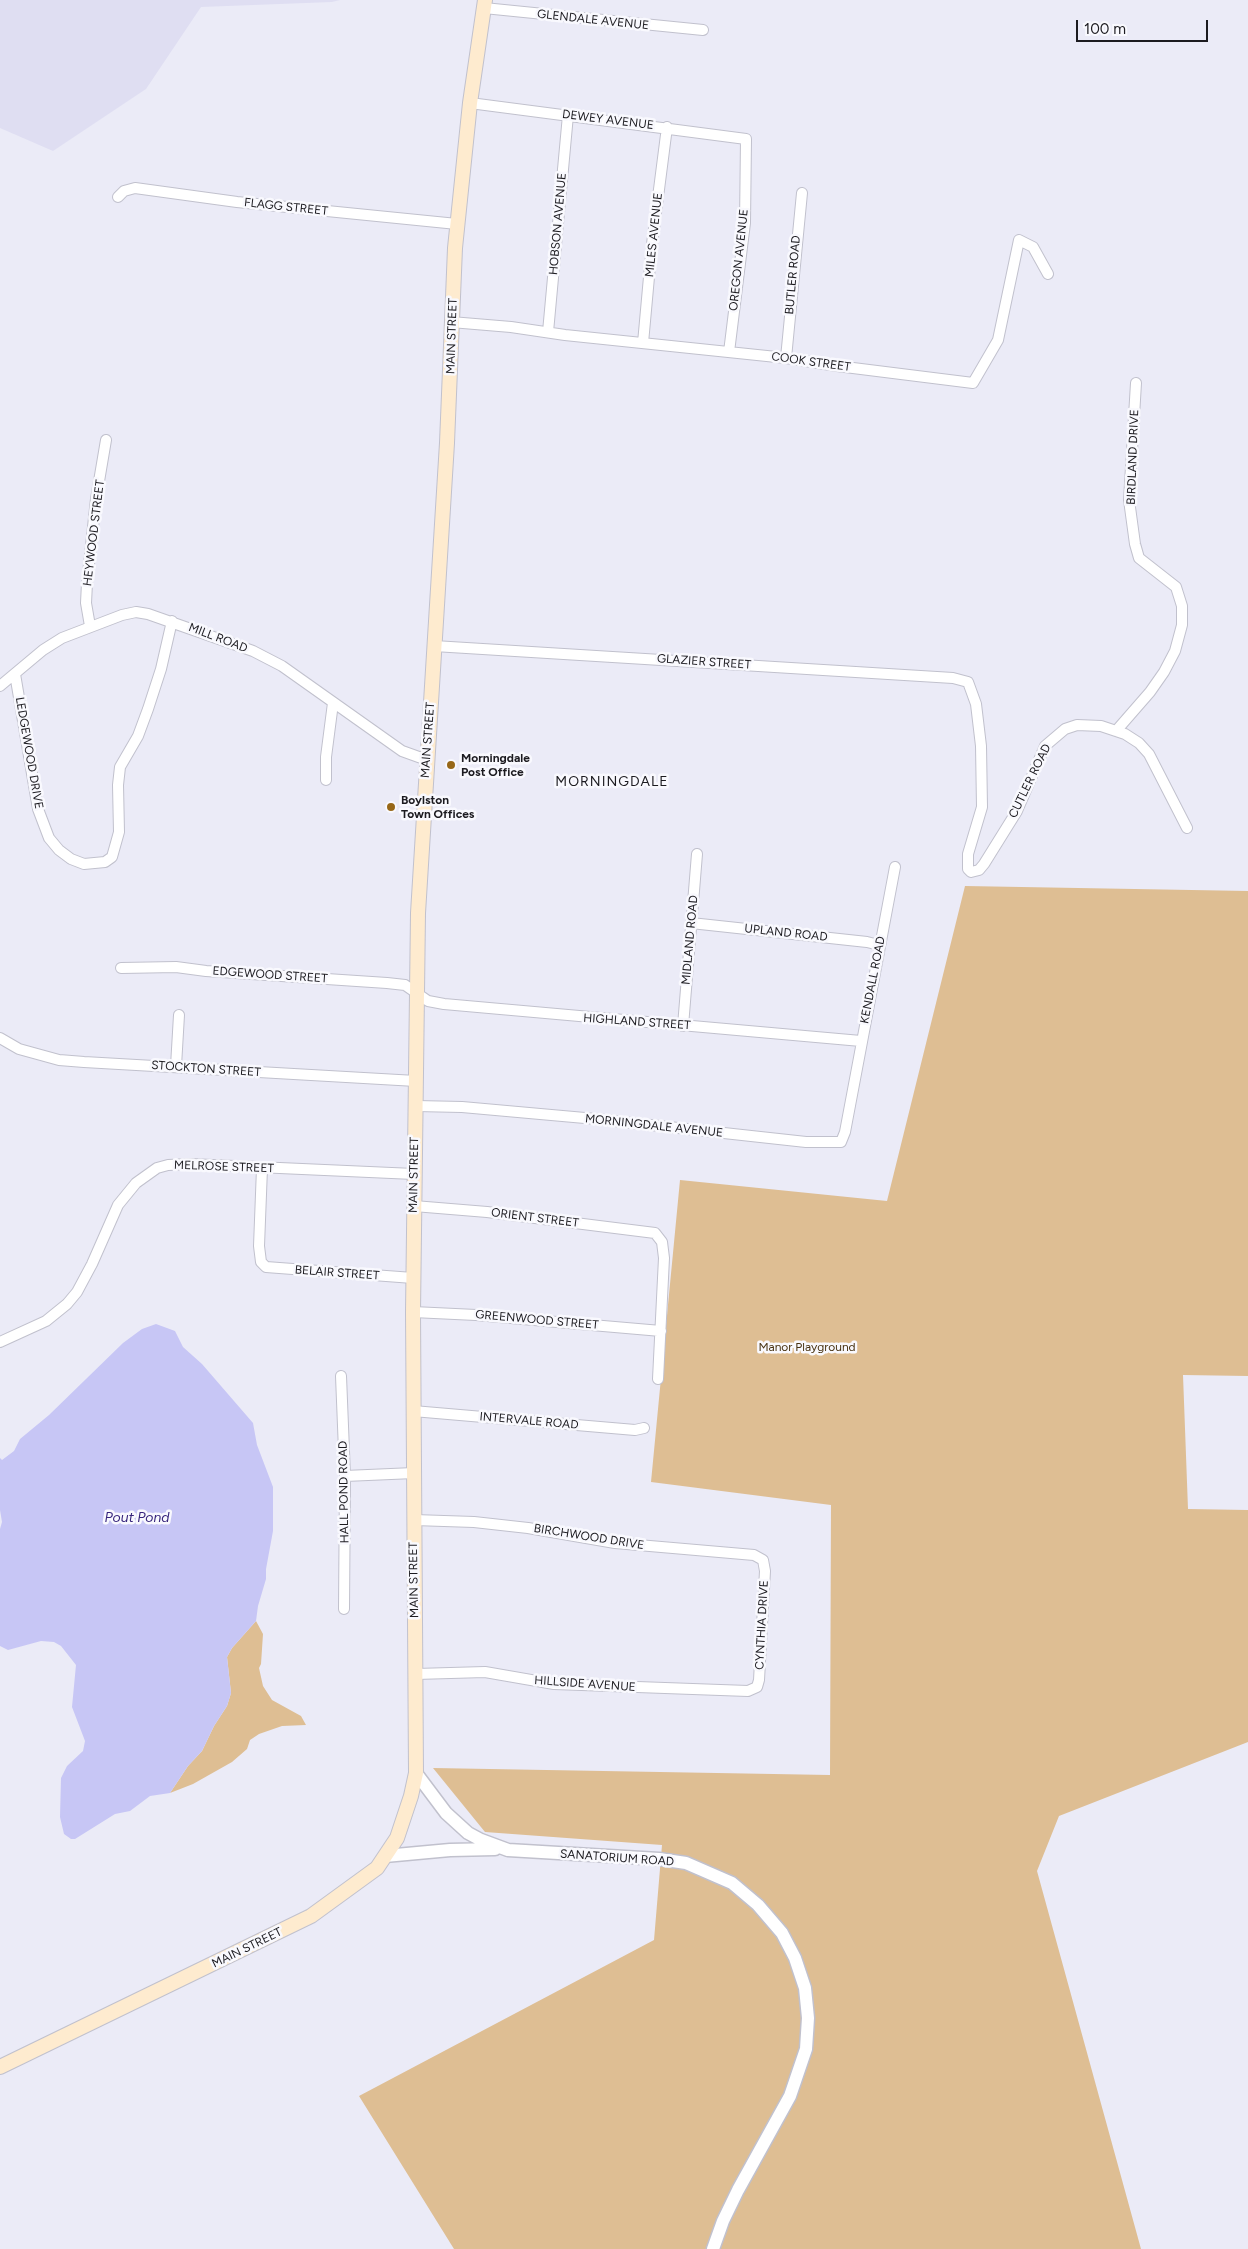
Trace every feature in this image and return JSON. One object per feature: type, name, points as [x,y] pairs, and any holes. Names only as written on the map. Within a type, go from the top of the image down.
[{"type":"main road","name":"MAIN STREET","points":[[0,2067],[312,1916],[377,1868],[396,1838],[405,1816],[416,1773],[413,1278],[418,904],[448,444],[457,224],[470,103],[485,4]]},
{"type":"street","name":"GLENDALE AVENUE","points":[[485,4],[703,30]]},
{"type":"street","name":"DEWEY AVENUE","points":[[470,103],[667,127],[746,139]]},
{"type":"street","name":"HOBSON AVENUE","points":[[548,332],[568,115]]},
{"type":"street","name":"MILES AVENUE","points":[[643,343],[652,244],[667,127]]},
{"type":"street","name":"OREGON AVENUE","points":[[729,352],[745,223],[746,139]]},
{"type":"street","name":"FLAGG STREET","points":[[118,197],[124,190],[134,188],[237,202],[457,224]]},
{"type":"street","name":"BUTLER ROAD","points":[[786,358],[802,193]]},
{"type":"street","name":"COOK STREET","points":[[452,322],[786,358],[973,383],[998,340],[1019,240],[1033,247],[1048,274]]},
{"type":"street","name":"BIRDLAND DRIVE","points":[[1116,731],[1150,692],[1164,672],[1174,651],[1182,625],[1182,606],[1176,587],[1139,558],[1135,544],[1130,500],[1136,383]]},
{"type":"street","name":"HEYWOOD STREET","points":[[90,626],[86,603],[87,583],[96,499],[106,440]]},
{"type":"street","name":"MILL ROAD","points":[[0,686],[43,650],[62,638],[90,626],[136,612],[172,621],[268,658],[305,681],[402,751],[427,760]]},
{"type":"street","name":"LEDGEWOOD DRIVE","points":[[15,674],[38,809],[50,838],[59,850],[71,859],[84,864],[105,862],[112,857],[119,832],[118,785],[120,767],[138,736],[148,709],[161,669],[172,621]]},
{"type":"street","name":"GLAZIER STREET","points":[[434,646],[953,678],[968,682],[970,687]]},
{"type":"street","name":"CUTLER ROAD","points":[[970,687],[975,698],[980,726],[982,790],[980,815],[968,854],[968,869],[971,872],[979,870],[984,864],[1017,811],[1040,755],[1051,739],[1066,729],[1077,726],[1101,726],[1116,731],[1131,738],[1146,750],[1187,828]]},
{"type":"street","points":[[326,780],[326,757],[333,703]]},
{"type":"street","name":"MIDLAND ROAD","points":[[683,1026],[697,854]]},
{"type":"street","name":"KENDALL ROAD","points":[[852,1093],[895,867]]},
{"type":"street","name":"UPLAND ROAD","points":[[692,923],[867,942],[879,948]]},
{"type":"street","name":"EDGEWOOD STREET","points":[[121,968],[176,967],[289,978],[387,983],[405,985],[416,993]]},
{"type":"street","name":"HIGHLAND STREET","points":[[416,993],[428,1001],[444,1004],[861,1041]]},
{"type":"street","points":[[176,1066],[179,1015]]},
{"type":"street","name":"STOCKTON STREET","points":[[0,1038],[19,1049],[59,1060],[176,1066],[301,1076],[416,1081]]},
{"type":"street","name":"MORNINGDALE AVENUE","points":[[416,1106],[462,1107],[596,1119],[806,1142],[837,1143],[843,1139],[852,1093]]},
{"type":"street","name":"MELROSE STREET","points":[[0,1342],[46,1321],[67,1304],[77,1292],[92,1264],[118,1205],[126,1194],[157,1168],[178,1165],[414,1174]]},
{"type":"street","name":"BELAIR STREET","points":[[262,1168],[259,1246],[262,1263],[266,1267],[413,1278]]},
{"type":"street","name":"ORIENT STREET","points":[[414,1206],[488,1212],[655,1233],[662,1242],[664,1258],[661,1331]]},
{"type":"street","name":"GREENWOOD STREET","points":[[413,1312],[476,1315],[661,1331]]},
{"type":"street","points":[[658,1379],[661,1331]]},
{"type":"street","name":"HALL POND ROAD","points":[[341,1376],[345,1476],[344,1609]]},
{"type":"street","name":"INTERVALE ROAD","points":[[413,1411],[635,1430],[644,1428]]},
{"type":"street","points":[[345,1476],[414,1472]]},
{"type":"street","name":"BIRCHWOOD DRIVE","points":[[414,1520],[441,1520],[528,1528],[615,1543],[754,1555],[763,1560]]},
{"type":"street","name":"CYNTHIA DRIVE","points":[[754,1689],[759,1680],[761,1668],[765,1571],[763,1560]]},
{"type":"street","name":"HILLSIDE AVENUE","points":[[416,1674],[485,1672],[562,1685],[734,1692],[754,1689]]},
{"type":"street","name":"SANATORIUM ROAD","points":[[416,1773],[436,1802],[457,1824],[480,1840],[508,1850],[659,1859],[697,1867],[732,1883],[745,1894],[773,1922],[790,1946],[805,1988],[808,2018],[806,2048],[790,2096],[738,2190],[723,2221],[713,2249]]},
{"type":"street","points":[[385,1856],[450,1850],[508,1850]]},
{"type":"shaded area","points":[[0,0],[340,0],[332,2],[201,7],[146,89],[53,151],[0,128]]},
{"type":"green space","name":"Manor Playground","points":[[965,886],[1248,891],[1248,1376],[1183,1375],[1188,1509],[1248,1510],[1248,1742],[1059,1816],[1037,1871],[1141,2249],[454,2249],[359,2096],[654,1940],[662,1845],[485,1832],[433,1768],[830,1775],[831,1505],[651,1482],[680,1180],[887,1201]]},
{"type":"green space","points":[[256,1621],[263,1634],[261,1664],[259,1668],[263,1686],[272,1700],[301,1716],[306,1725],[282,1726],[259,1734],[250,1740],[247,1749],[232,1762],[193,1784],[170,1793],[188,1766],[202,1751],[214,1726],[227,1706],[231,1693],[227,1657],[232,1648]]},
{"type":"water","name":"Pout Pond","points":[[156,1324],[175,1331],[183,1347],[202,1364],[253,1423],[257,1445],[273,1487],[273,1531],[266,1579],[258,1606],[256,1621],[232,1648],[227,1657],[231,1693],[227,1706],[214,1726],[202,1751],[188,1766],[170,1793],[150,1796],[130,1811],[115,1814],[75,1839],[71,1839],[64,1834],[60,1817],[61,1778],[67,1766],[83,1751],[85,1741],[72,1707],[76,1665],[61,1646],[54,1642],[41,1641],[8,1650],[0,1646],[0,1529],[2,1522],[0,1510],[0,1458],[2,1460],[14,1451],[20,1439],[49,1415],[123,1343],[142,1329]]},
{"type":"place","name":"Morningdale Post Office","points":[[451,765]]},
{"type":"place","name":"Boylston Town Offices","points":[[391,807]]},
{"type":"district","name":"MORNINGDALE","points":[[612,782]]}]
